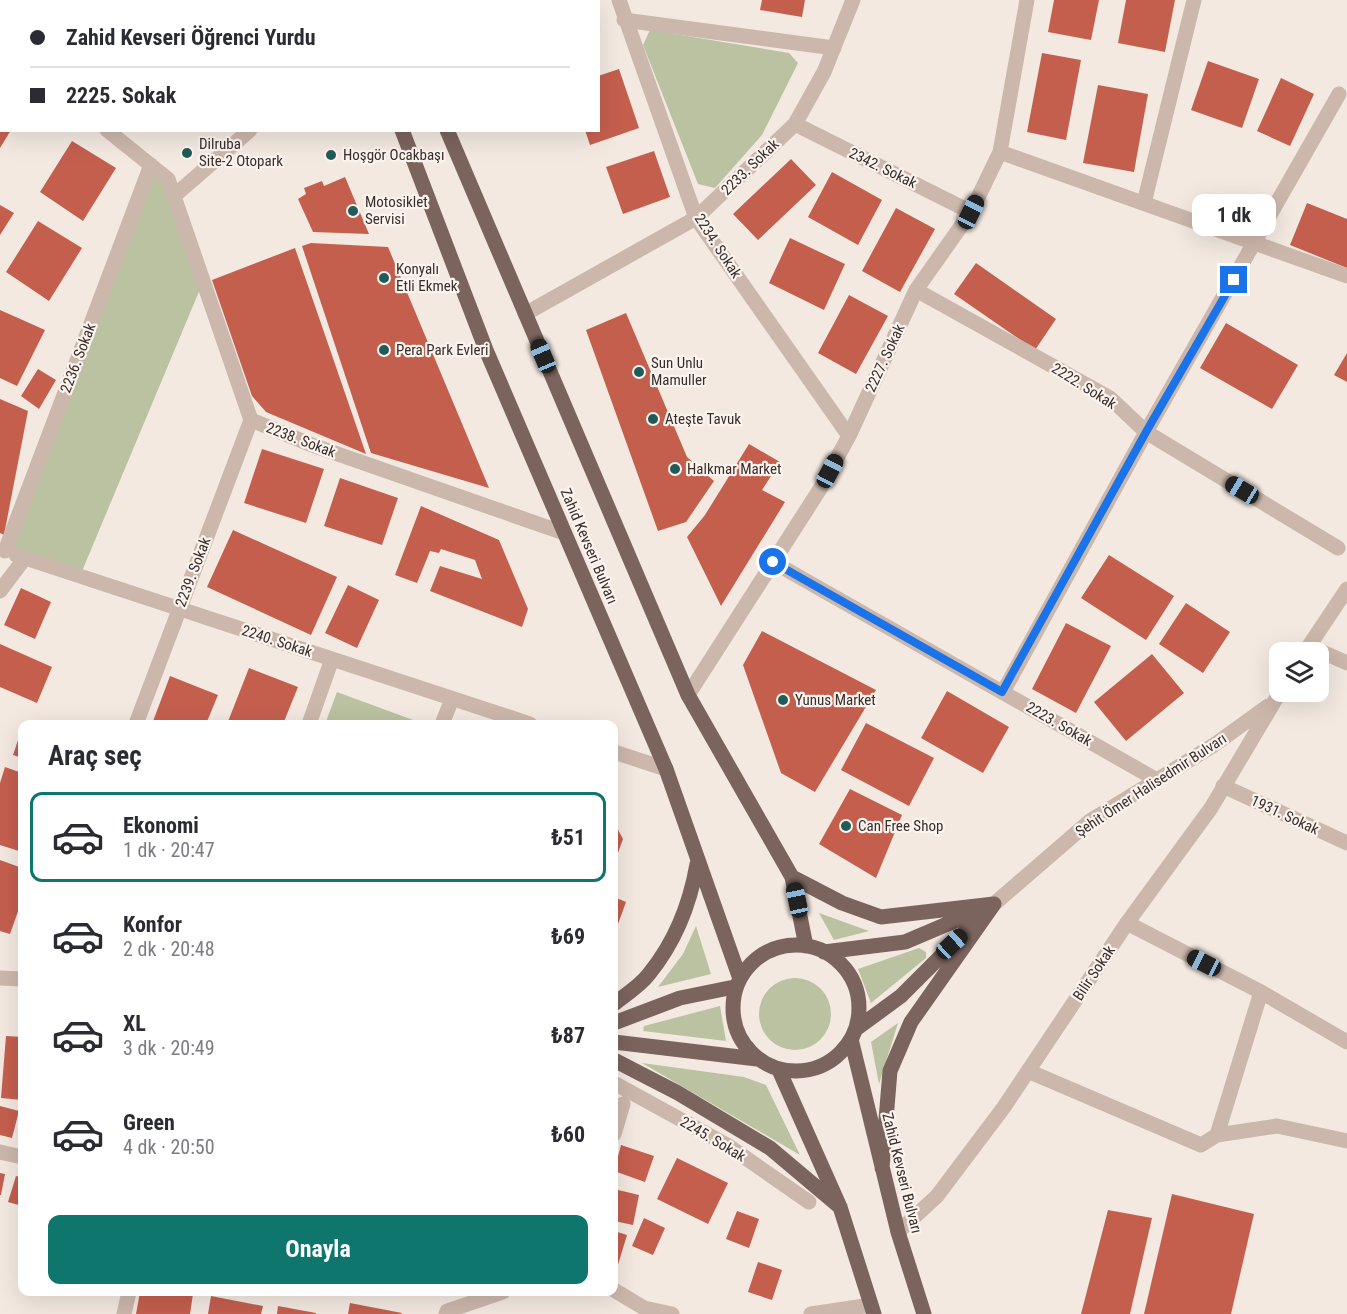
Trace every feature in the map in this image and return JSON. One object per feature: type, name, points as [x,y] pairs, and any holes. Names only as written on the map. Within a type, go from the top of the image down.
[{"type":"main road","name":"Zahid Kevseri Bulvarı","points":[[403,132],[486,350],[666,769],[737,982]]},
{"type":"main road","points":[[448,132],[688,694],[792,877],[806,946]]},
{"type":"main road","points":[[618,1001],[648,975],[674,936],[691,897],[697,861]]},
{"type":"main road","points":[[792,877],[842,903],[881,917],[994,904]]},
{"type":"main road","points":[[824,952],[905,942],[994,904]]},
{"type":"main road","points":[[618,1042],[757,1059],[779,1070],[804,1071],[823,1066],[839,1055],[853,1034],[901,996],[994,904]]},
{"type":"main road","points":[[882,1168],[890,1071],[898,1051],[911,1022],[994,904]]},
{"type":"main road","points":[[618,1021],[680,998],[737,982],[768,952],[787,946],[806,946],[824,952],[839,962],[854,985],[859,1011],[853,1034]]},
{"type":"main road","points":[[737,982],[734,1017],[739,1036],[757,1059]]},
{"type":"main road","name":"Zahid Kevseri Bulvarı","points":[[853,1034],[898,1232],[924,1314]]},
{"type":"main road","points":[[618,1062],[678,1093],[770,1148],[840,1207]]},
{"type":"main road","points":[[779,1070],[840,1207],[873,1310]]},
{"type":"street","name":"2234. Sokak","points":[[619,0],[624,20],[696,218],[849,436]]},
{"type":"street","name":"2233. Sokak","points":[[525,314],[696,218],[795,124],[824,72],[853,0]]},
{"type":"street","name":"2227. Sokak","points":[[688,694],[820,489],[849,436],[916,290],[971,212],[999,152],[1027,0]]},
{"type":"street","points":[[1144,203],[1194,0]]},
{"type":"street","points":[[624,20],[834,48]]},
{"type":"street","points":[[1002,692],[1146,432],[1256,242],[1338,94]]},
{"type":"street","name":"2342. Sokak","points":[[795,124],[971,212]]},
{"type":"street","name":"2238. Sokak","points":[[110,132],[168,179],[251,420],[312,445],[564,533]]},
{"type":"street","points":[[174,196],[248,132]]},
{"type":"street","points":[[999,152],[1347,276]]},
{"type":"street","name":"2236. Sokak","points":[[3,550],[151,165]]},
{"type":"street","name":"2222. Sokak","points":[[916,290],[1110,398],[1146,432],[1338,548]]},
{"type":"street","name":"2239. Sokak","points":[[137,720],[251,420]]},
{"type":"street","name":"2240. Sokak","points":[[3,550],[518,720]]},
{"type":"street","points":[[0,591],[25,558]]},
{"type":"street","name":"2223. Sokak","points":[[773,562],[1157,780]]},
{"type":"street","points":[[1312,642],[1347,589]]},
{"type":"street","points":[[1329,657],[1347,663]]},
{"type":"street","points":[[310,720],[332,659]]},
{"type":"street","points":[[444,720],[452,699]]},
{"type":"street","name":"Şehit Ömer Halisedmir Bulvarı","points":[[994,904],[1090,821],[1214,745],[1270,702]]},
{"type":"street","name":"Bilir Sokak","points":[[898,1232],[937,1196],[1028,1071],[1127,923],[1211,808],[1274,702]]},
{"type":"street","points":[[618,753],[666,769]]},
{"type":"street","name":"1931. Sokak","points":[[1223,786],[1347,843]]},
{"type":"street","points":[[1127,923],[1261,992],[1347,1042]]},
{"type":"street","points":[[0,978],[18,979]]},
{"type":"street","points":[[1216,1135],[1261,992]]},
{"type":"street","points":[[1028,1071],[1201,1145],[1216,1135],[1277,1126],[1347,1141]]},
{"type":"street","name":"2245. Sokak","points":[[618,1085],[727,1145],[809,1202]]},
{"type":"street","points":[[618,1121],[623,1104]]},
{"type":"street","points":[[0,1152],[18,1156]]},
{"type":"street","points":[[618,1292],[644,1308],[672,1314]]},
{"type":"street","points":[[124,1314],[128,1296]]},
{"type":"street","points":[[446,1314],[447,1311],[491,1296]]},
{"type":"street","points":[[811,1314],[873,1310]]},
{"type":"green space","points":[[650,30],[789,53],[798,63],[762,135],[715,188],[698,184],[643,45]]},
{"type":"green space","points":[[151,165],[168,179],[203,282],[80,576],[5,551]]},
{"type":"green space","points":[[337,692],[413,720],[326,720]]},
{"type":"green space","points":[[819,913],[869,931],[834,940]]},
{"type":"green space","points":[[696,926],[711,974],[658,987],[683,954]]},
{"type":"green space","points":[[919,948],[926,952],[926,958],[871,1003],[858,969]]},
{"type":"green space","points":[[802,978],[821,988],[829,1000],[831,1014],[829,1028],[821,1040],[809,1048],[788,1050],[769,1040],[761,1028],[759,1007],[769,988],[781,980]]},
{"type":"green space","points":[[720,1006],[726,1041],[643,1031],[644,1026]]},
{"type":"green space","points":[[898,1023],[879,1084],[871,1042]]},
{"type":"green space","points":[[642,1063],[744,1077],[766,1085],[800,1155]]},
{"type":"building","points":[[762,0],[805,0],[802,17],[760,10]]},
{"type":"building","points":[[1054,0],[1099,0],[1091,40],[1048,32]]},
{"type":"building","points":[[1126,0],[1175,0],[1165,52],[1118,43]]},
{"type":"building","points":[[1042,53],[1081,60],[1066,140],[1027,132]]},
{"type":"building","points":[[1208,61],[1259,79],[1242,128],[1191,110]]},
{"type":"building","points":[[619,69],[639,128],[590,145],[586,132],[600,132],[600,75]]},
{"type":"building","points":[[1281,78],[1314,94],[1290,146],[1257,131]]},
{"type":"building","points":[[1098,85],[1148,94],[1134,172],[1083,163]]},
{"type":"building","points":[[0,132],[10,132],[0,148]]},
{"type":"building","points":[[72,141],[116,168],[83,221],[40,192]]},
{"type":"building","points":[[654,151],[670,197],[623,214],[606,167]]},
{"type":"building","points":[[791,159],[816,185],[758,240],[733,214]]},
{"type":"building","points":[[832,172],[882,200],[858,245],[808,217]]},
{"type":"building","points":[[345,177],[369,234],[313,232],[298,199],[306,194],[304,188],[322,181],[324,186]]},
{"type":"building","points":[[1307,203],[1347,219],[1347,268],[1290,245]]},
{"type":"building","points":[[0,205],[14,213],[0,235]]},
{"type":"building","points":[[896,208],[935,229],[900,292],[862,271]]},
{"type":"building","points":[[38,221],[82,248],[49,301],[6,272]]},
{"type":"building","points":[[790,238],[845,264],[824,310],[769,283]]},
{"type":"building","name":"Pera Park Evleri","points":[[311,243],[388,247],[489,488],[371,453],[302,246]]},
{"type":"building","points":[[295,248],[366,454],[266,412],[252,396],[212,280]]},
{"type":"building","points":[[976,263],[1056,319],[1035,350],[954,294]]},
{"type":"building","points":[[849,295],[888,316],[856,374],[818,353]]},
{"type":"building","points":[[0,310],[45,330],[17,386],[0,378]]},
{"type":"building","points":[[626,313],[687,457],[714,481],[686,522],[658,531],[586,330]]},
{"type":"building","points":[[1226,323],[1298,365],[1272,409],[1200,368]]},
{"type":"building","points":[[1347,353],[1347,382],[1334,375]]},
{"type":"building","points":[[38,369],[56,380],[39,409],[21,396]]},
{"type":"building","points":[[0,399],[28,411],[4,535],[0,533]]},
{"type":"building","points":[[749,444],[780,462],[762,490],[785,502],[721,606],[687,537],[705,515]]},
{"type":"building","points":[[262,449],[324,469],[306,523],[244,503]]},
{"type":"building","points":[[340,478],[398,498],[382,545],[324,526]]},
{"type":"building","points":[[421,506],[499,540],[528,609],[522,627],[430,591],[440,566],[482,579],[475,560],[441,549],[439,553],[430,551],[417,583],[395,575]]},
{"type":"building","points":[[233,530],[337,577],[311,635],[207,587]]},
{"type":"building","points":[[1109,555],[1174,596],[1146,640],[1081,598]]},
{"type":"building","points":[[348,585],[379,600],[357,648],[325,633]]},
{"type":"building","points":[[21,588],[51,602],[35,639],[4,625]]},
{"type":"building","points":[[1186,603],[1230,632],[1203,673],[1159,644]]},
{"type":"building","points":[[1066,623],[1111,646],[1076,713],[1032,689]]},
{"type":"building","points":[[762,631],[876,690],[815,792],[781,773],[743,665]]},
{"type":"building","points":[[0,644],[52,667],[37,703],[0,687]]},
{"type":"building","points":[[1152,654],[1184,693],[1126,741],[1094,702]]},
{"type":"building","points":[[249,668],[298,687],[285,720],[229,720]]},
{"type":"building","points":[[170,676],[218,695],[208,720],[154,720]]},
{"type":"building","points":[[947,691],[1009,727],[983,773],[921,738]]},
{"type":"building","points":[[866,723],[934,758],[909,806],[841,770]]},
{"type":"building","points":[[18,740],[18,757],[13,755]]},
{"type":"building","points":[[5,767],[18,772],[18,851],[0,845],[0,783]]},
{"type":"building","points":[[850,789],[902,815],[876,878],[819,844]]},
{"type":"building","points":[[618,830],[623,839],[618,853]]},
{"type":"building","points":[[0,860],[18,867],[18,911],[10,934],[0,931]]},
{"type":"building","points":[[618,899],[626,902],[618,924]]},
{"type":"building","points":[[6,1036],[18,1037],[18,1100],[1,1098]]},
{"type":"building","points":[[0,1106],[18,1111],[12,1138],[0,1135]]},
{"type":"building","points":[[621,1145],[654,1156],[645,1182],[618,1172]]},
{"type":"building","points":[[677,1158],[728,1183],[708,1224],[657,1199]]},
{"type":"building","points":[[0,1173],[5,1174],[1,1195],[0,1195]]},
{"type":"building","points":[[16,1176],[18,1177],[18,1205],[8,1202]]},
{"type":"building","points":[[618,1190],[639,1195],[633,1225],[618,1222]]},
{"type":"building","points":[[1172,1194],[1254,1214],[1231,1314],[1144,1314]]},
{"type":"building","points":[[1108,1210],[1152,1218],[1130,1314],[1081,1314]]},
{"type":"building","points":[[737,1211],[759,1219],[749,1248],[726,1239]]},
{"type":"building","points":[[644,1218],[665,1228],[653,1255],[632,1246]]},
{"type":"building","points":[[618,1232],[627,1235],[618,1265]]},
{"type":"building","points":[[758,1262],[782,1270],[772,1300],[748,1292]]},
{"type":"building","points":[[139,1296],[193,1296],[190,1314],[136,1314]]},
{"type":"building","points":[[211,1296],[263,1306],[261,1314],[208,1314]]},
{"type":"building","points":[[350,1303],[402,1313],[348,1314]]},
{"type":"building","points":[[278,1306],[316,1313],[316,1314],[277,1314]]},
{"type":"place","name":"Dilruba Site-2 Otopark","points":[[187,153]]},
{"type":"place","name":"Hoşgör Ocakbaşı","points":[[331,155]]},
{"type":"place","name":"Motosiklet Servisi","points":[[353,211]]},
{"type":"place","name":"Konyalı Etli Ekmek","points":[[384,278]]},
{"type":"place","name":"Pera Park Evleri","points":[[384,350]]},
{"type":"place","name":"Sun Unlu Mamuller","points":[[639,372]]},
{"type":"place","name":"Ateşte Tavuk","points":[[653,419]]},
{"type":"place","name":"Halkmar Market","points":[[675,469]]},
{"type":"place","name":"Yunus Market","points":[[783,700]]},
{"type":"place","name":"Can Free Shop","points":[[846,826]]},
{"type":"route","points":[[773,562],[1002,692],[1146,432],[1234,280]]}]
